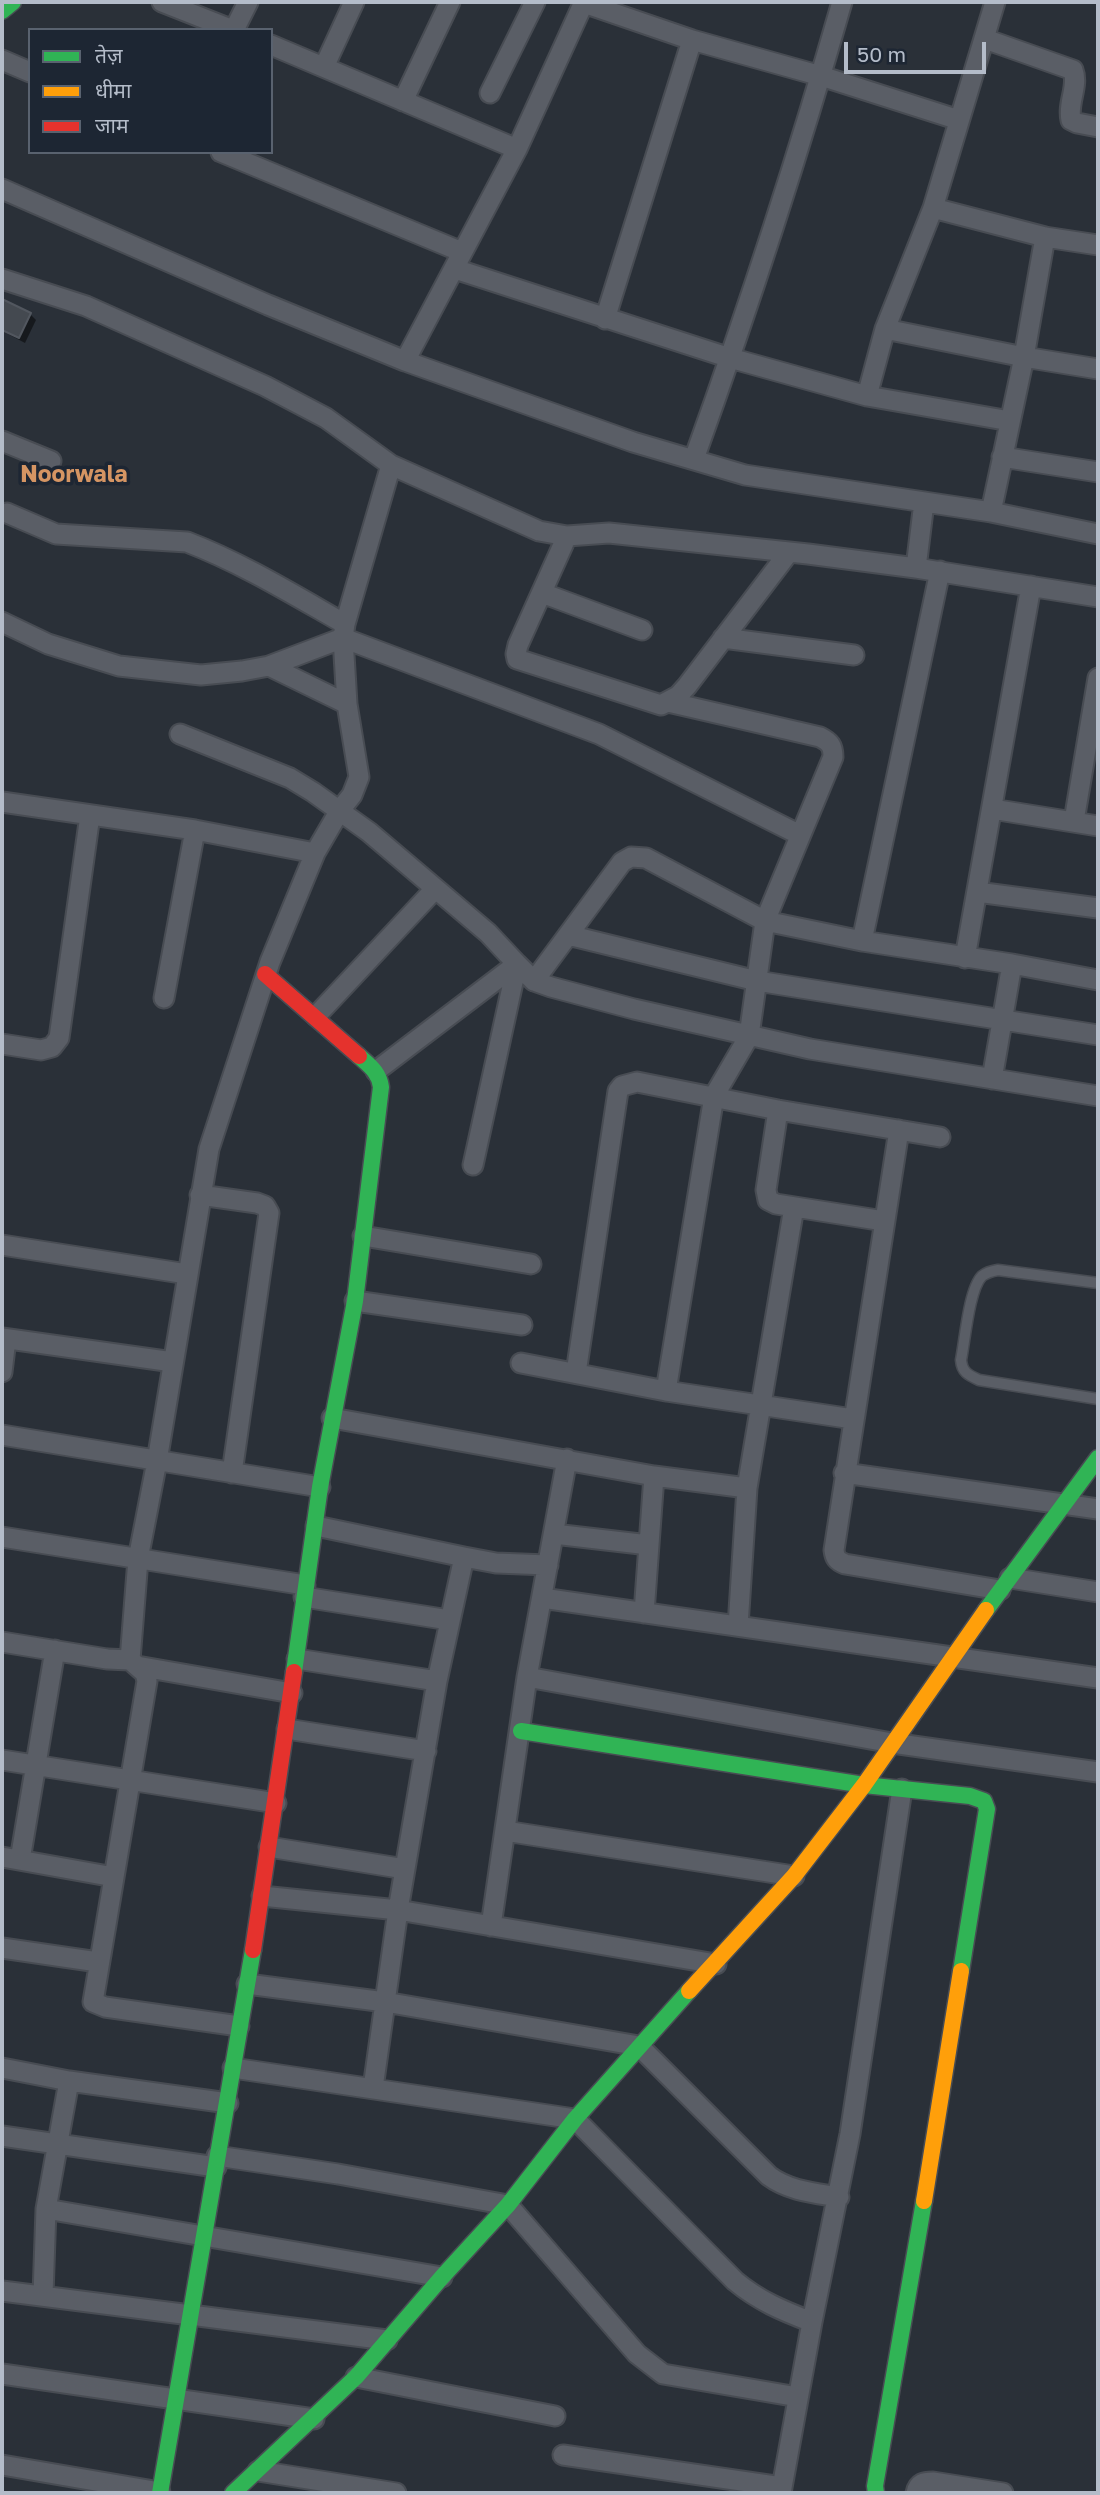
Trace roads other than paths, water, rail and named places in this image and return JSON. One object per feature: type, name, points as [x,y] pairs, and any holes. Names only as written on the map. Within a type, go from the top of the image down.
[{"type":"street","points":[[2,12],[13,2]]},
{"type":"street","points":[[162,2],[229,28]]},
{"type":"street","points":[[235,28],[248,2]]},
{"type":"street","points":[[324,67],[354,2]]},
{"type":"street","points":[[403,101],[450,2]]},
{"type":"street","points":[[490,93],[535,2]]},
{"type":"street","points":[[405,362],[517,149],[584,2],[692,40],[821,76],[958,120]]},
{"type":"street","points":[[694,459],[730,358],[821,76],[842,2]]},
{"type":"street","points":[[867,396],[885,329],[933,208],[995,2]]},
{"type":"street","points":[[985,39],[1073,69],[1076,80],[1070,110],[1071,120],[1077,124],[1098,127]]},
{"type":"street","points":[[605,319],[692,40]]},
{"type":"street","points":[[273,46],[517,149]]},
{"type":"street","points":[[2,60],[28,71]]},
{"type":"street","points":[[225,154],[458,260],[605,319],[730,358],[867,396],[1010,421]]},
{"type":"street","points":[[2,189],[405,362],[633,442],[745,475],[991,512],[1098,534]]},
{"type":"street","points":[[933,208],[1045,237],[1098,245]]},
{"type":"street","points":[[991,512],[1024,357],[1045,237]]},
{"type":"street","points":[[2,279],[86,306],[285,395],[349,433],[369,451],[391,465],[540,531],[567,536],[609,533],[789,552],[940,571],[1098,597]]},
{"type":"street","points":[[885,329],[1098,369]]},
{"type":"street","points":[[2,441],[51,461]]},
{"type":"street","points":[[1002,457],[1098,472]]},
{"type":"street","points":[[134,1663],[138,1559],[209,1149],[265,974],[315,853],[352,795],[359,777],[347,704],[344,631],[391,465]]},
{"type":"street","points":[[916,568],[924,502]]},
{"type":"street","points":[[7,513],[64,536],[187,542],[205,549],[344,631],[599,734],[800,835]]},
{"type":"street","points":[[567,536],[518,645],[517,659],[653,704],[668,702],[820,737],[829,741],[833,748],[833,757],[765,921],[749,1036],[714,1096],[666,1391]]},
{"type":"street","points":[[668,702],[687,686],[789,552]]},
{"type":"street","points":[[862,941],[940,571]]},
{"type":"street","points":[[965,958],[1031,586]]},
{"type":"street","points":[[542,593],[642,630]]},
{"type":"street","points":[[2,622],[48,644],[119,666],[201,675],[269,666],[344,631]]},
{"type":"street","points":[[723,638],[854,655]]},
{"type":"street","points":[[269,666],[347,704]]},
{"type":"street","points":[[1074,821],[1098,678]]},
{"type":"street","points":[[180,734],[290,778],[340,810],[501,945],[534,981],[634,1009],[749,1036],[1098,1096]]},
{"type":"street","points":[[2,802],[195,830],[315,853]]},
{"type":"street","points":[[992,808],[1098,825]]},
{"type":"street","points":[[2,1044],[41,1050],[52,1047],[59,1038],[90,815]]},
{"type":"street","points":[[164,998],[195,830]]},
{"type":"street","points":[[534,981],[622,862],[631,857],[646,858],[765,921],[862,941],[1098,980]]},
{"type":"street","points":[[316,1016],[436,889]]},
{"type":"street","points":[[976,892],[1098,908]]},
{"type":"street","points":[[568,935],[757,981],[1098,1035]]},
{"type":"street","points":[[376,1071],[517,964]]},
{"type":"street","points":[[473,1165],[517,964]]},
{"type":"street","points":[[992,1079],[1012,964]]},
{"type":"street","points":[[2,2465],[160,2493],[262,1896],[288,1729],[320,1487],[355,1301],[381,1087],[376,1071],[265,974]]},
{"type":"street","points":[[576,1373],[618,1091],[628,1082],[940,1137]]},
{"type":"street","points":[[778,1110],[766,1196],[776,1204],[884,1221]]},
{"type":"street","points":[[899,1130],[834,1550],[838,1562],[1005,1584],[1098,1592]]},
{"type":"street","points":[[200,1195],[257,1203],[265,1206],[269,1213],[232,1473]]},
{"type":"street","points":[[738,1626],[747,1488],[794,1207]]},
{"type":"street","points":[[363,1236],[531,1264]]},
{"type":"street","points":[[2,1245],[187,1274]]},
{"type":"street","points":[[355,1301],[522,1325]]},
{"type":"street","points":[[2,1372],[4,1339],[173,1362]]},
{"type":"street","points":[[521,1363],[666,1391],[853,1419]]},
{"type":"street","points":[[332,1418],[654,1476],[747,1488]]},
{"type":"street","points":[[2,1435],[320,1487]]},
{"type":"street","points":[[233,2493],[356,2377],[508,2205],[575,2119],[794,1876],[864,1785],[953,1656],[1098,1458]]},
{"type":"street","points":[[491,1926],[527,1677],[567,1459]]},
{"type":"street","points":[[845,1473],[1098,1509]]},
{"type":"street","points":[[644,1613],[654,1476]]},
{"type":"street","points":[[316,1526],[464,1558],[496,1563],[548,1565]]},
{"type":"street","points":[[554,1534],[649,1545]]},
{"type":"street","points":[[2,1537],[138,1559],[449,1620]]},
{"type":"street","points":[[373,2088],[398,1910],[437,1681],[464,1558]]},
{"type":"street","points":[[541,1598],[1098,1678]]},
{"type":"street","points":[[2,1642],[134,1663],[292,1693]]},
{"type":"street","points":[[55,1650],[35,1766],[11,1858],[114,1877]]},
{"type":"street","points":[[297,1659],[437,1681]]},
{"type":"street","points":[[134,1663],[145,1672],[147,1681],[93,2002],[96,2005],[239,2026]]},
{"type":"street","points":[[527,1677],[892,1744],[1098,1772]]},
{"type":"street","points":[[288,1729],[426,1751]]},
{"type":"street","points":[[521,1731],[864,1785],[970,1796],[984,1801],[987,1809],[933,2150],[875,2486],[876,2493]]},
{"type":"street","points":[[2,1760],[276,1803]]},
{"type":"street","points":[[563,2455],[781,2490],[812,2322],[839,2197],[902,1789]]},
{"type":"street","points":[[505,1831],[794,1876]]},
{"type":"street","points":[[269,1847],[405,1869]]},
{"type":"street","points":[[262,1896],[398,1910],[716,1964]]},
{"type":"street","points":[[2,1948],[98,1962]]},
{"type":"street","points":[[247,1984],[385,2002],[639,2046],[780,2185],[839,2197]]},
{"type":"street","points":[[233,2067],[575,2119],[735,2281],[753,2296],[775,2308],[812,2322]]},
{"type":"street","points":[[2,2068],[69,2081],[228,2103]]},
{"type":"street","points":[[43,2295],[46,2209],[69,2081]]},
{"type":"street","points":[[2,2136],[59,2146],[338,2174],[508,2205],[651,2367],[663,2374],[683,2379],[798,2397]]},
{"type":"street","points":[[46,2209],[442,2277]]},
{"type":"street","points":[[2,2291],[387,2340]]},
{"type":"street","points":[[2,2374],[314,2419]]},
{"type":"street","points":[[356,2377],[555,2416]]},
{"type":"street","points":[[258,2471],[396,2493]]},
{"type":"street","points":[[916,2493],[917,2487],[924,2482],[933,2482],[1003,2493]]},
{"type":"lane","points":[[1098,1283],[998,1270],[989,1272],[980,1278],[975,1290],[961,1360],[962,1369],[979,1380],[1098,1399]]},
{"type":"district","name":"Noorwala","points":[[74,475]]}]
